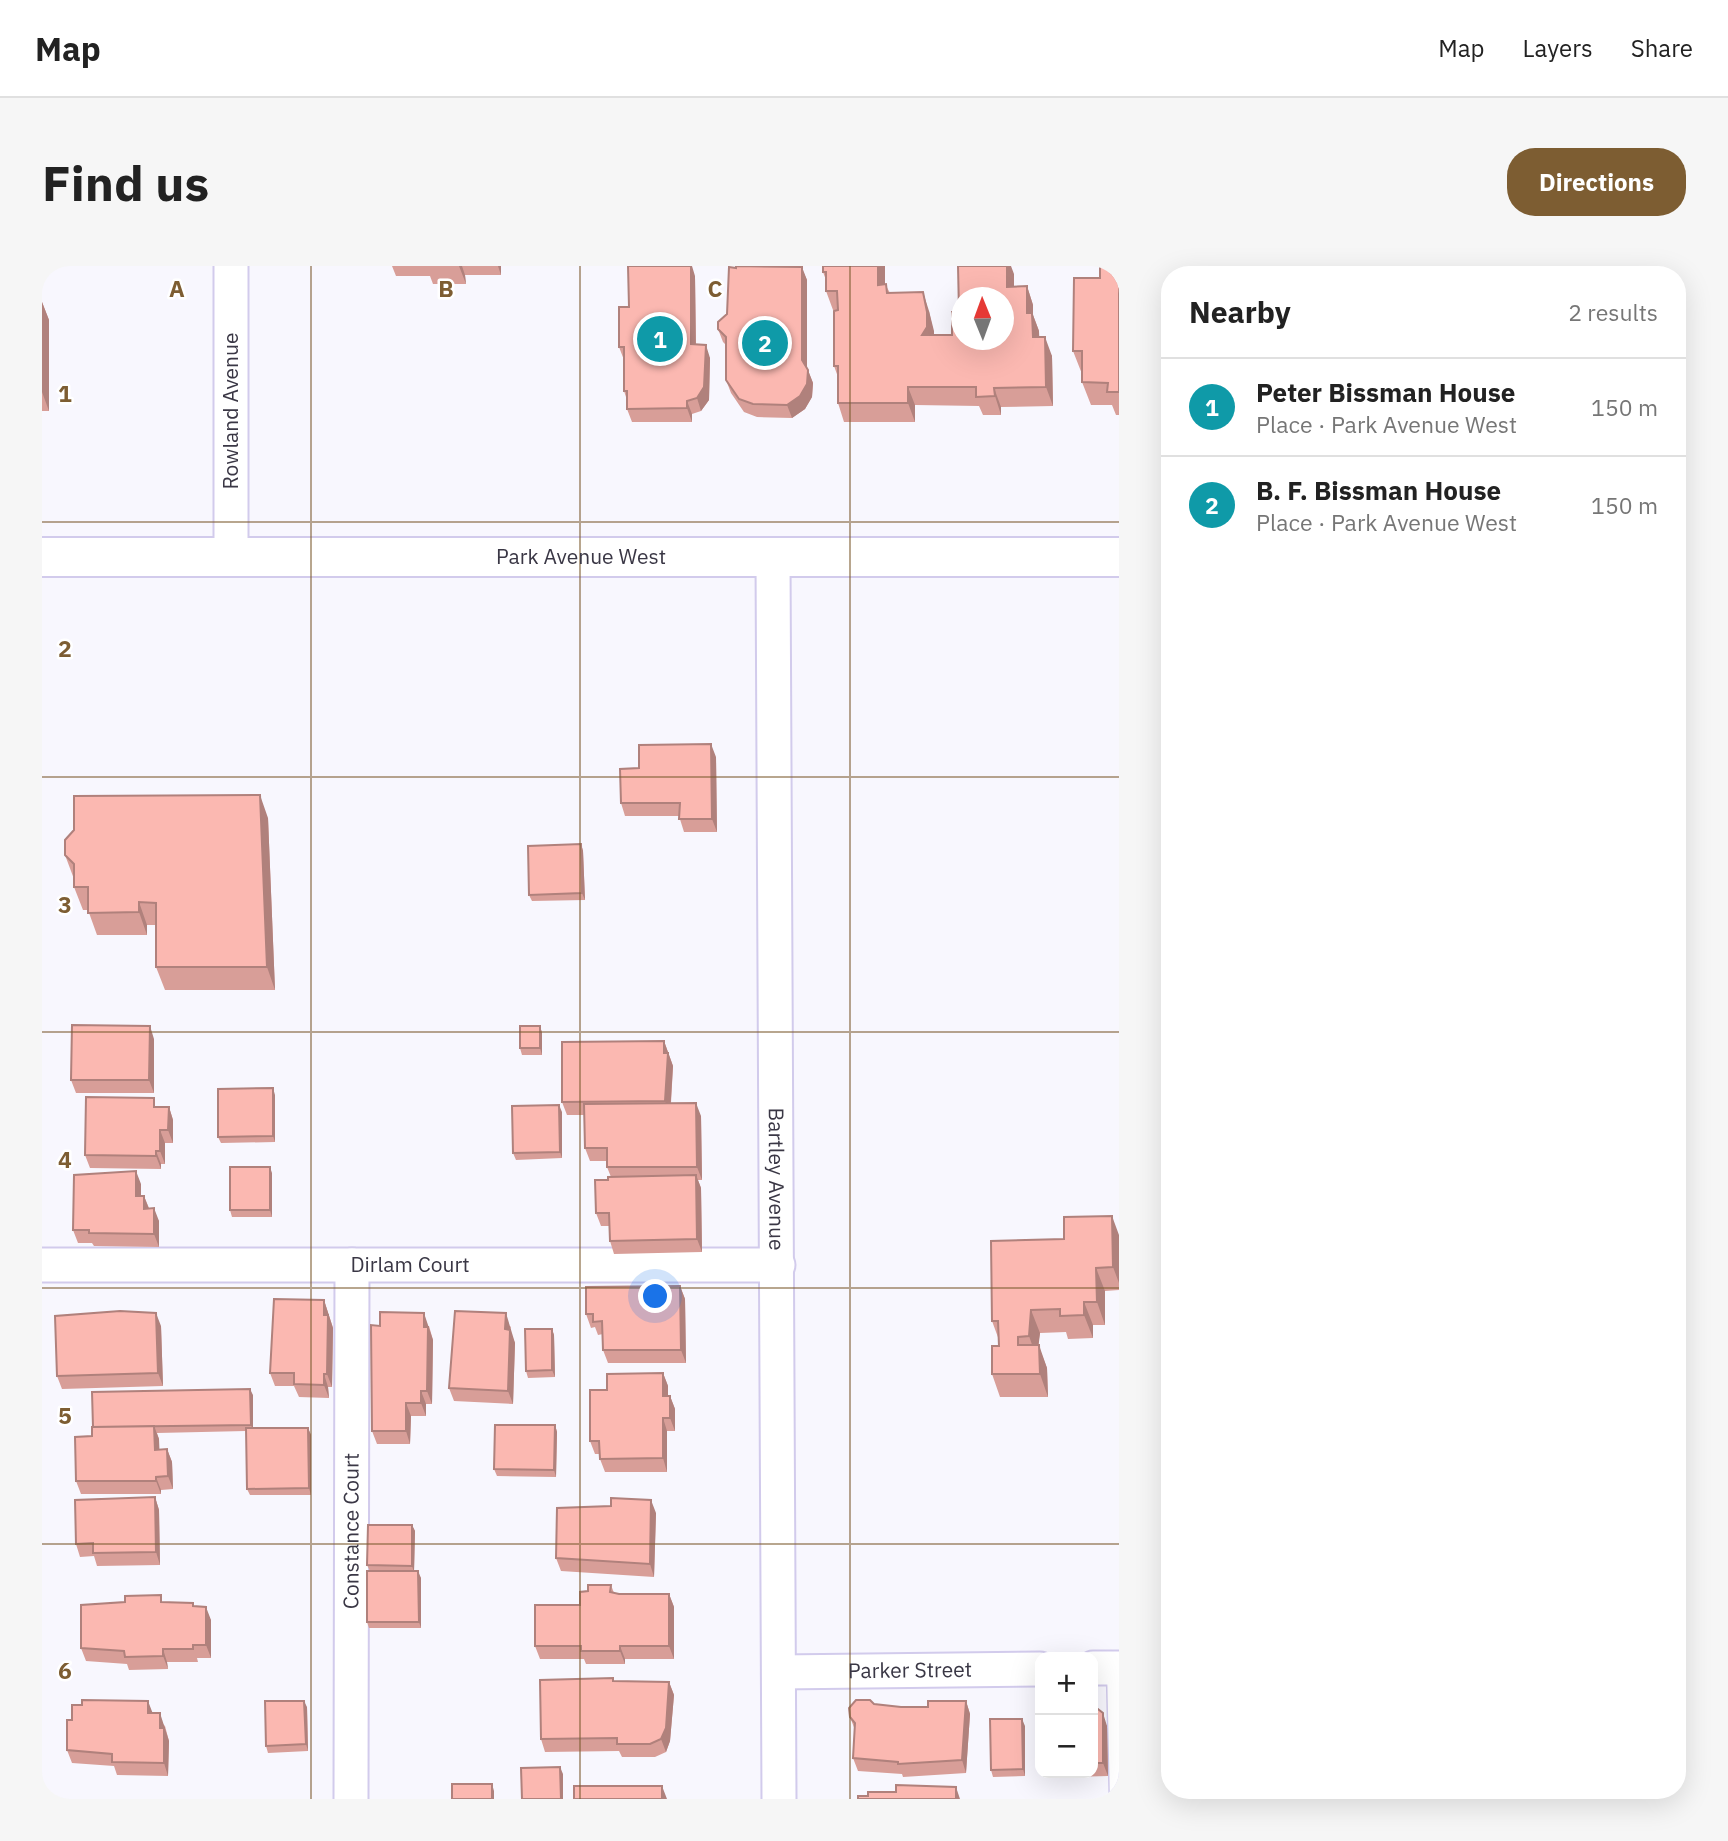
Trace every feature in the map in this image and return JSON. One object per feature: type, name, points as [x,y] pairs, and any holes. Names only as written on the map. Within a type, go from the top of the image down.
[{"type":"main road","name":"Park Avenue West","points":[[42,557],[774,559],[1119,556]]},
{"type":"street","name":"Rowland Avenue","points":[[231,266],[231,557]]},
{"type":"street","name":"Bartley Avenue","points":[[774,559],[779,1799]]},
{"type":"street","name":"Dirlam Court","points":[[42,1265],[778,1265]]},
{"type":"street","name":"Constance Court","points":[[351,1799],[352,1265]]},
{"type":"street","name":"Parker Street","points":[[779,1672],[1035,1669]]},
{"type":"lane","points":[[1109,1668],[1119,1799]]},
{"type":"building","points":[[628,266],[691,266],[691,344],[706,345],[704,387],[697,398],[687,401],[687,408],[627,409],[627,391],[624,391],[624,347],[619,347],[619,307],[629,307]]},
{"type":"building","points":[[823,266],[878,266],[878,285],[886,284],[887,293],[923,292],[927,327],[922,335],[951,335],[951,350],[1014,350],[1014,287],[1007,287],[1027,286],[1027,313],[1032,313],[1033,337],[1045,337],[1046,387],[994,388],[995,396],[976,397],[976,387],[908,387],[908,403],[838,403],[838,366],[834,366],[834,311],[838,310],[837,291],[826,291],[826,272],[823,272]]},
{"type":"building","points":[[958,266],[1007,266],[1007,287],[958,287]]},
{"type":"building","points":[[1100,266],[1119,266],[1119,392],[1107,392],[1108,383],[1082,382],[1082,351],[1073,351],[1074,278],[1100,278]]},
{"type":"building","points":[[729,267],[802,267],[802,360],[808,370],[807,384],[800,396],[787,405],[753,404],[739,399],[726,380],[726,337],[718,329],[718,322],[727,314]]},
{"type":"building","points":[[711,744],[712,819],[679,819],[680,803],[621,803],[620,769],[639,768],[639,745]]},
{"type":"building","points":[[260,795],[267,967],[156,967],[156,903],[139,902],[139,912],[88,913],[88,887],[74,887],[74,864],[65,855],[65,840],[74,830],[74,796]]},
{"type":"building","points":[[581,844],[582,893],[529,895],[528,846]]},
{"type":"building","points":[[72,1025],[150,1026],[149,1080],[71,1080]]},
{"type":"building","points":[[520,1026],[540,1026],[540,1048],[520,1048]]},
{"type":"building","points":[[664,1041],[664,1053],[668,1053],[665,1101],[562,1102],[562,1042]]},
{"type":"building","points":[[273,1088],[273,1136],[218,1137],[218,1089]]},
{"type":"building","points":[[86,1097],[154,1098],[154,1107],[169,1107],[168,1130],[160,1130],[160,1151],[156,1151],[156,1156],[85,1155]]},
{"type":"building","points":[[696,1103],[697,1167],[607,1167],[607,1148],[585,1148],[584,1104]]},
{"type":"building","points":[[559,1105],[560,1152],[513,1153],[512,1106]]},
{"type":"building","points":[[230,1167],[270,1167],[270,1210],[230,1210]]},
{"type":"building","points":[[136,1171],[136,1196],[144,1196],[144,1209],[154,1208],[154,1234],[89,1233],[89,1230],[73,1230],[74,1175]]},
{"type":"building","points":[[696,1175],[697,1239],[610,1241],[609,1213],[596,1213],[595,1180],[608,1180],[608,1177]]},
{"type":"building","points":[[1112,1216],[1113,1267],[1096,1268],[1097,1302],[1084,1302],[1084,1315],[1060,1316],[1060,1309],[1031,1310],[1029,1336],[1018,1337],[1018,1345],[1039,1345],[1040,1374],[992,1374],[992,1346],[999,1346],[998,1321],[992,1321],[991,1241],[1064,1239],[1064,1217]]},
{"type":"building","points":[[680,1286],[681,1350],[603,1350],[602,1321],[593,1322],[593,1314],[586,1314],[586,1287]]},
{"type":"building","points":[[274,1299],[324,1300],[324,1315],[328,1315],[327,1374],[324,1374],[324,1385],[294,1384],[294,1373],[270,1373]]},
{"type":"building","points":[[120,1311],[156,1313],[158,1373],[57,1376],[55,1316]]},
{"type":"building","points":[[455,1311],[506,1313],[505,1329],[510,1330],[508,1391],[449,1388]]},
{"type":"building","points":[[380,1312],[424,1313],[424,1327],[428,1327],[427,1391],[421,1391],[421,1403],[406,1403],[406,1431],[372,1431],[371,1325],[380,1326]]},
{"type":"building","points":[[525,1329],[552,1329],[552,1370],[526,1371]]},
{"type":"building","points":[[663,1373],[663,1396],[670,1396],[670,1418],[663,1418],[663,1458],[600,1459],[599,1441],[590,1441],[590,1390],[607,1390],[607,1374]]},
{"type":"building","points":[[250,1389],[251,1425],[93,1427],[92,1392]]},
{"type":"building","points":[[495,1425],[555,1425],[554,1470],[494,1469]]},
{"type":"building","points":[[154,1426],[155,1450],[167,1449],[168,1476],[156,1477],[156,1481],[76,1481],[75,1437],[92,1436],[92,1427]]},
{"type":"building","points":[[246,1428],[308,1428],[309,1488],[247,1489]]},
{"type":"building","points":[[155,1497],[156,1552],[93,1553],[93,1543],[76,1544],[75,1500]]},
{"type":"building","points":[[611,1498],[651,1500],[650,1564],[556,1558],[557,1508],[611,1506]]},
{"type":"building","points":[[368,1525],[412,1525],[412,1566],[367,1565]]},
{"type":"building","points":[[367,1571],[418,1571],[419,1622],[367,1622]]},
{"type":"building","points":[[588,1585],[611,1585],[610,1592],[619,1594],[669,1594],[669,1646],[620,1646],[620,1651],[581,1651],[581,1646],[535,1646],[535,1605],[580,1605],[580,1592],[588,1591]]},
{"type":"building","points":[[161,1595],[161,1602],[193,1603],[193,1606],[206,1607],[206,1645],[193,1645],[193,1649],[163,1649],[163,1656],[125,1657],[124,1651],[81,1648],[81,1605],[125,1602],[125,1596]]},
{"type":"building","points":[[613,1678],[613,1681],[669,1682],[666,1728],[661,1739],[650,1744],[617,1744],[617,1738],[541,1739],[540,1680]]},
{"type":"building","points":[[82,1700],[148,1701],[148,1713],[160,1713],[160,1728],[164,1728],[164,1763],[112,1762],[112,1754],[67,1750],[67,1720],[72,1720],[72,1705],[82,1705]]},
{"type":"building","points":[[856,1700],[870,1700],[874,1704],[901,1707],[928,1707],[928,1701],[966,1701],[962,1760],[898,1764],[853,1758],[855,1723],[850,1717],[849,1708]]},
{"type":"building","points":[[265,1701],[304,1701],[306,1744],[266,1746]]},
{"type":"building","points":[[1098,1709],[1103,1713],[1103,1763],[1098,1763]]},
{"type":"building","points":[[990,1719],[1022,1719],[1023,1769],[991,1770]]},
{"type":"building","points":[[560,1767],[561,1799],[522,1799],[521,1768]]},
{"type":"building","points":[[452,1784],[492,1784],[492,1799],[452,1799]]},
{"type":"building","points":[[896,1785],[956,1787],[956,1799],[858,1799],[858,1796],[868,1796],[868,1792],[896,1792]]},
{"type":"building","points":[[574,1786],[662,1786],[662,1799],[574,1799]]},
{"type":"place","name":"Peter Bissman House","points":[[660,339]]},
{"type":"place","name":"B. F. Bissman House","points":[[765,343]]}]
